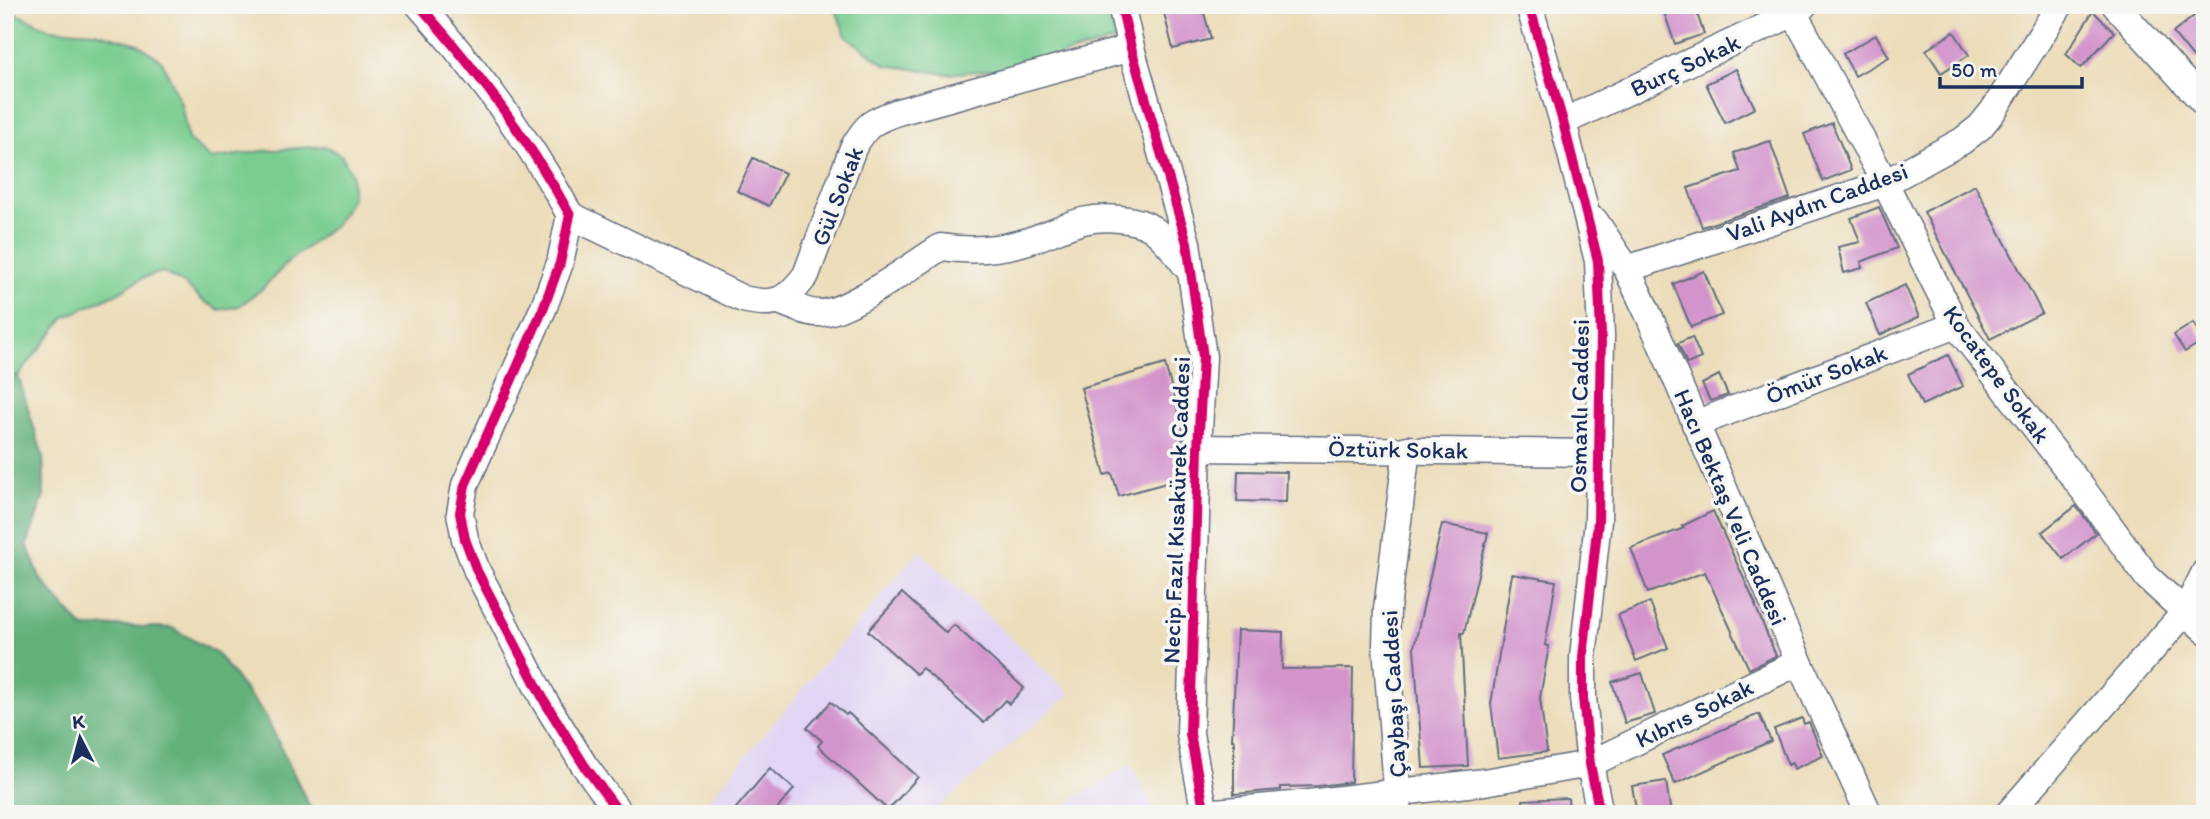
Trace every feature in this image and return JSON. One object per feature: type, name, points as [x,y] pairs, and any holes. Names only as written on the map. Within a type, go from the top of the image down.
[{"type":"street","points":[[419,5],[524,138],[570,215],[743,299],[764,304],[779,301],[818,314],[835,311],[941,247],[967,251],[1018,244],[1040,238],[1067,225],[1095,218],[1132,220],[1150,227],[1191,272]]},
{"type":"street","name":"Necip Fazıl Kısakürek Caddesi","points":[[1121,5],[1187,243],[1203,357],[1190,734],[1205,813]]},
{"type":"street","name":"Osmanlı Caddesi","points":[[1529,5],[1585,205],[1598,261],[1601,290],[1598,521],[1583,657],[1583,698],[1590,764],[1600,814]]},
{"type":"street","name":"Vali Aydın Caddesi","points":[[1627,269],[1885,183],[1962,142],[1980,127],[1993,111],[2060,5]]},
{"type":"street","points":[[2115,5],[2205,104]]},
{"type":"street","name":"Burç Sokak","points":[[1563,122],[1795,8]]},
{"type":"street","name":"Kocatepe Sokak","points":[[1795,8],[1956,325],[2085,492],[2147,579],[2195,621]]},
{"type":"street","name":"Gül Sokak","points":[[779,301],[794,291],[806,275],[853,148],[865,129],[878,119],[1131,47]]},
{"type":"street","name":"Hacı Bektaş Veli Caddesi","points":[[1585,205],[1627,269],[1650,318],[1799,662],[1870,814]]},
{"type":"street","points":[[570,215],[560,263],[543,310],[470,472],[460,513],[465,539],[477,570],[545,702],[584,765],[620,814]]},
{"type":"street","name":"Ömür Sokak","points":[[1695,424],[1956,325]]},
{"type":"street","name":"Öztürk Sokak","points":[[1198,447],[1598,453]]},
{"type":"street","name":"Çaybaşı Caddesi","points":[[1399,803],[1386,646],[1387,609],[1407,449]]},
{"type":"street","points":[[2008,814],[2195,621],[2205,572]]},
{"type":"street","name":"Kıbrıs Sokak","points":[[1205,813],[1399,803],[1484,782],[1590,764],[1799,662]]},
{"type":"shaded area","points":[[919,551],[1070,694],[931,814],[697,814]]},
{"type":"shaded area","points":[[1130,764],[1157,814],[1051,814]]},
{"type":"green space","points":[[834,5],[1106,5],[1117,40],[1014,68],[947,74],[886,65],[846,36]]},
{"type":"green space","points":[[5,9],[50,29],[95,32],[138,44],[162,61],[181,103],[188,140],[211,159],[262,151],[325,146],[342,156],[352,175],[352,198],[335,225],[289,261],[262,289],[239,306],[220,310],[203,301],[183,283],[162,272],[143,278],[65,317],[18,376],[43,457],[44,495],[27,545],[41,580],[83,628],[172,628],[217,654],[265,715],[313,814],[5,814]]},
{"type":"green space","points":[[5,374],[18,376],[43,457],[44,495],[27,545],[41,580],[83,628],[172,628],[217,654],[265,715],[313,814],[5,814]]},
{"type":"building","points":[[1162,5],[1202,5],[1211,39],[1173,49]]},
{"type":"building","points":[[1673,5],[1694,5],[1704,34],[1675,44],[1663,9]]},
{"type":"building","points":[[2205,7],[2205,52],[2195,60],[2173,33]]},
{"type":"building","points":[[2093,11],[2114,32],[2081,68],[2066,54]]},
{"type":"building","points":[[1954,32],[1969,55],[1941,73],[1926,50]]},
{"type":"building","points":[[1876,35],[1889,57],[1855,76],[1843,54]]},
{"type":"building","points":[[1736,69],[1755,108],[1725,123],[1706,84]]},
{"type":"building","points":[[1832,123],[1851,170],[1823,181],[1804,134]]},
{"type":"building","points":[[1770,141],[1790,198],[1702,227],[1688,188],[1740,171],[1734,153]]},
{"type":"building","points":[[753,158],[785,173],[769,206],[737,191]]},
{"type":"building","points":[[1975,185],[2042,313],[1990,339],[1924,212]]},
{"type":"building","points":[[1879,207],[1897,248],[1861,262],[1862,268],[1844,273],[1838,247],[1860,242],[1851,218]]},
{"type":"building","points":[[1704,271],[1722,315],[1691,327],[1673,284]]},
{"type":"building","points":[[1905,285],[1919,317],[1880,335],[1866,303]]},
{"type":"building","points":[[2193,323],[2204,340],[2185,352],[2174,335]]},
{"type":"building","points":[[1692,337],[1701,358],[1687,364],[1678,343]]},
{"type":"building","points":[[1948,355],[1963,386],[1922,405],[1908,374]]},
{"type":"building","points":[[1165,364],[1183,429],[1182,453],[1178,454],[1182,467],[1181,479],[1119,496],[1112,473],[1105,475],[1081,388]]},
{"type":"building","points":[[1719,375],[1728,395],[1710,401],[1702,384]]},
{"type":"building","points":[[1238,471],[1287,472],[1286,502],[1237,501]]},
{"type":"building","points":[[2076,506],[2096,533],[2063,559],[2042,532]]},
{"type":"building","points":[[1713,511],[1776,656],[1749,669],[1705,572],[1648,593],[1631,548],[1684,528],[1682,526]]},
{"type":"building","points":[[1442,524],[1488,533],[1464,633],[1461,633],[1468,766],[1423,768],[1414,647]]},
{"type":"building","points":[[1512,574],[1556,581],[1545,645],[1549,646],[1540,698],[1547,752],[1498,758],[1491,704]]},
{"type":"building","points":[[902,593],[946,633],[954,625],[1024,688],[1009,704],[1005,700],[984,723],[922,668],[916,674],[868,631]]},
{"type":"building","points":[[1650,602],[1668,648],[1636,661],[1618,615]]},
{"type":"building","points":[[1237,630],[1283,632],[1282,669],[1353,668],[1351,782],[1281,787],[1281,790],[1234,794],[1232,740]]},
{"type":"building","points":[[1642,673],[1655,714],[1625,723],[1612,682]]},
{"type":"building","points":[[831,702],[846,715],[848,713],[918,777],[888,810],[818,746],[822,741],[807,728]]},
{"type":"building","points":[[1759,714],[1771,741],[1675,784],[1662,755]]},
{"type":"building","points":[[1802,718],[1804,724],[1809,722],[1823,756],[1794,769],[1792,763],[1788,765],[1774,729]]},
{"type":"building","points":[[770,768],[794,789],[773,814],[731,814]]},
{"type":"building","points":[[1666,781],[1671,814],[1637,814],[1632,786]]},
{"type":"building","points":[[1568,798],[1569,814],[1524,814],[1523,800]]},
{"type":"cycle path","points":[[419,5],[461,54],[500,106],[537,159],[570,215],[560,263],[543,309],[465,485],[460,513],[465,539],[477,571],[545,702],[584,765],[620,814]]},
{"type":"cycle path","points":[[1121,5],[1187,243],[1203,357],[1190,734],[1205,814]]},
{"type":"cycle path","points":[[1529,5],[1563,122],[1598,261],[1601,336],[1598,521],[1583,657],[1583,698],[1590,764],[1600,814]]}]
